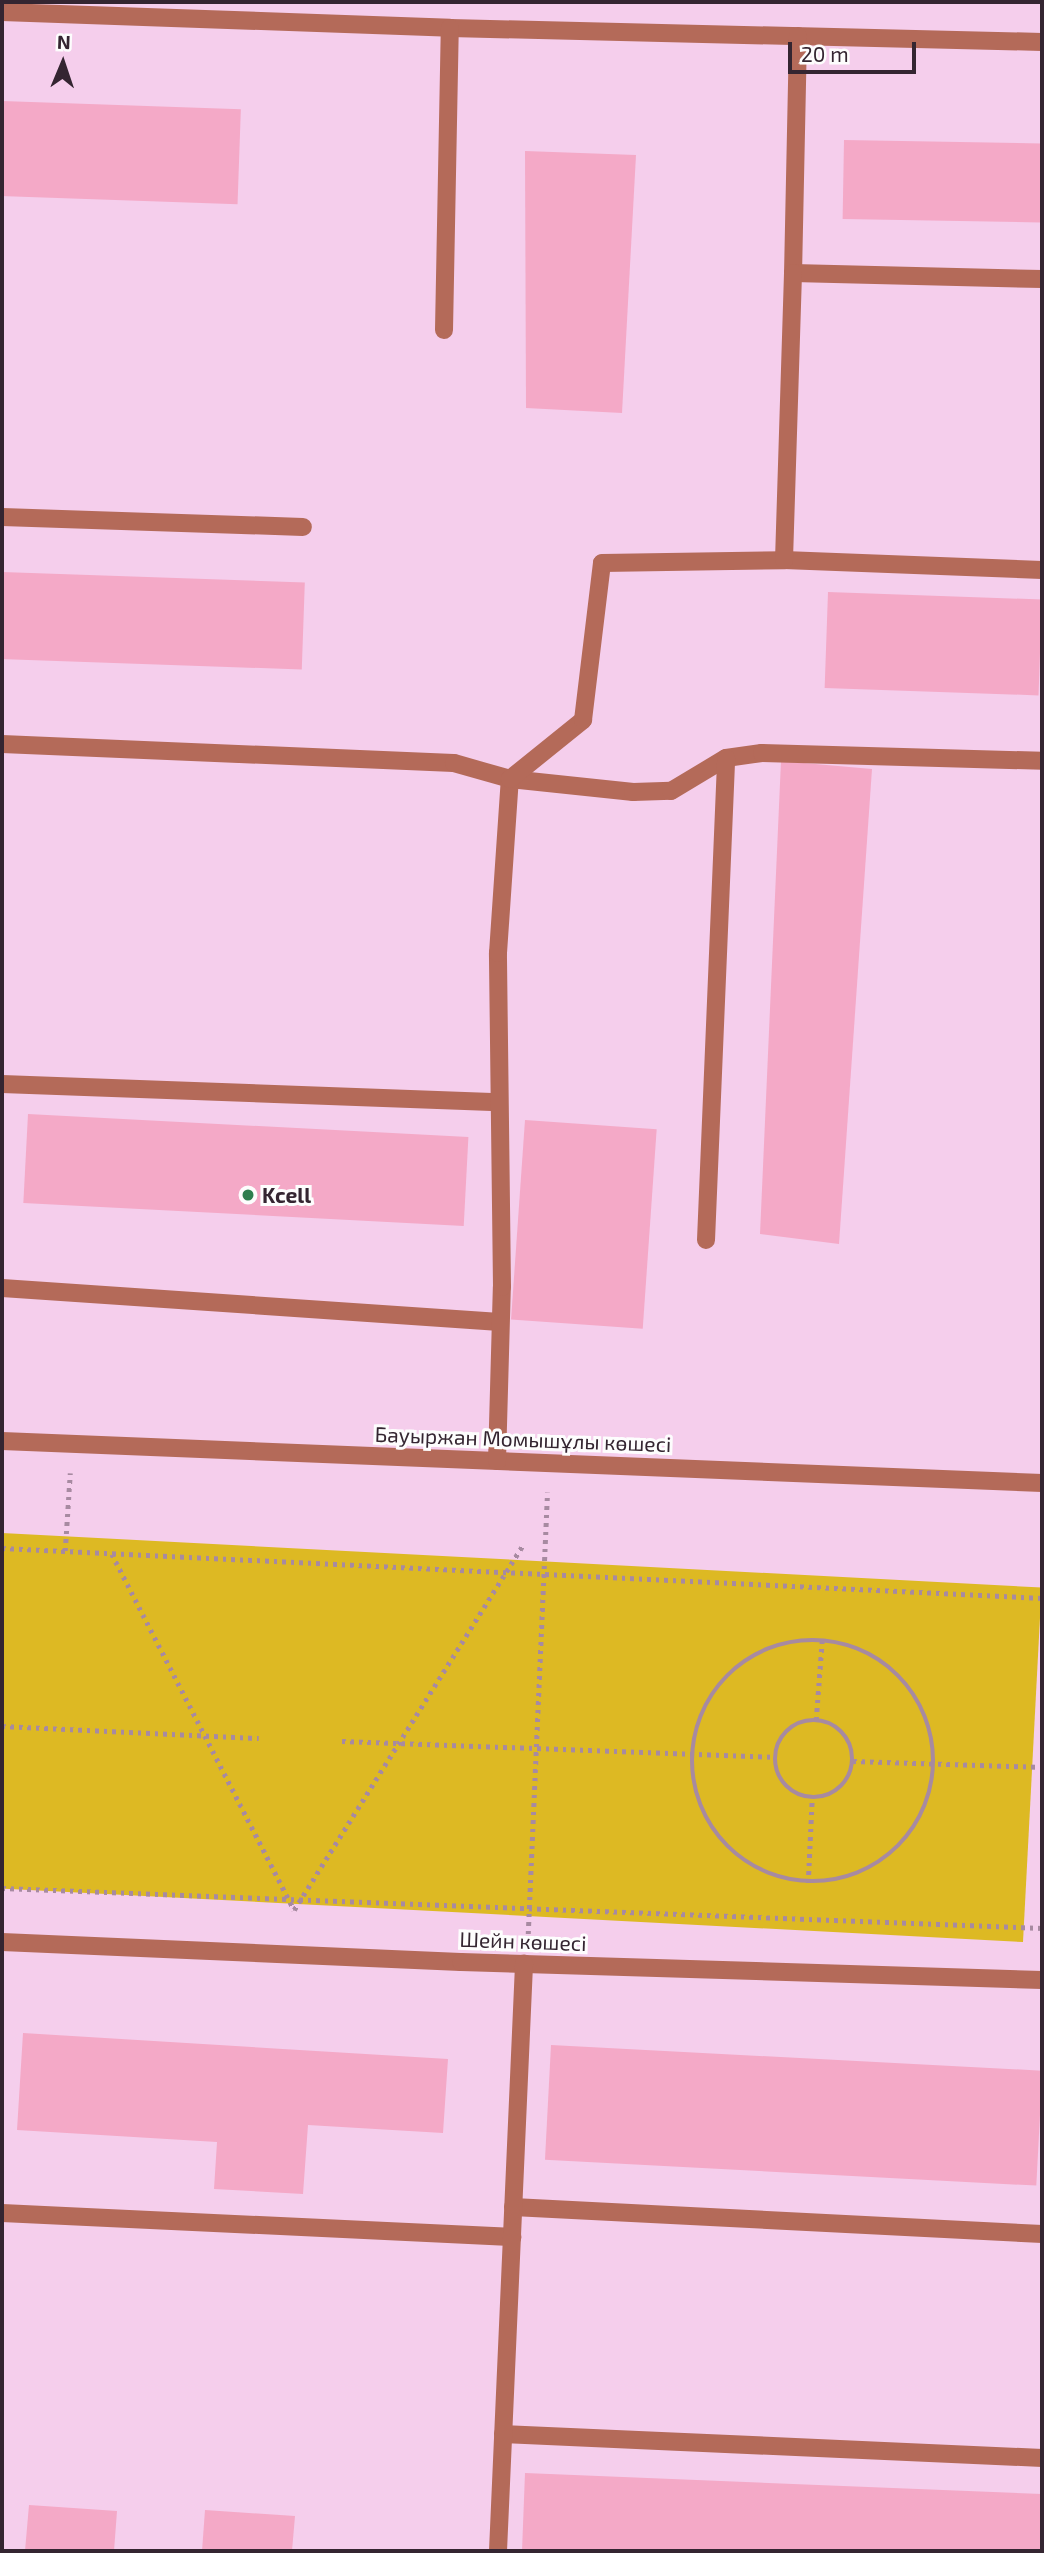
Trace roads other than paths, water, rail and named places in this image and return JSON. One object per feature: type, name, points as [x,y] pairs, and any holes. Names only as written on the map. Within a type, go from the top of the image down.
[{"type":"street","points":[[2,12],[450,29],[1042,41]]},
{"type":"street","points":[[444,330],[450,29]]},
{"type":"street","points":[[784,560],[798,36]]},
{"type":"street","points":[[793,273],[1042,279]]},
{"type":"street","points":[[2,517],[303,527]]},
{"type":"street","points":[[497,1461],[500,1322],[498,953],[510,779],[583,720],[602,562],[784,560],[1042,570]]},
{"type":"street","points":[[2,744],[454,763],[510,779],[633,792],[671,791],[726,758],[762,753],[1042,761]]},
{"type":"street","points":[[706,1240],[726,758]]},
{"type":"street","points":[[2,1084],[499,1102]]},
{"type":"street","points":[[2,1288],[500,1322]]},
{"type":"street","name":"Бауыржан Момышұлы көшесі","points":[[2,1441],[1042,1483]]},
{"type":"street","name":"Шейн көшесі","points":[[2,1941],[524,1964],[1042,1980]]},
{"type":"street","points":[[498,2551],[524,1964]]},
{"type":"street","points":[[513,2207],[1042,2234]]},
{"type":"street","points":[[2,2213],[512,2237]]},
{"type":"street","points":[[503,2434],[1042,2458]]},
{"type":"place","name":"Kcell","points":[[248,1195]]}]
